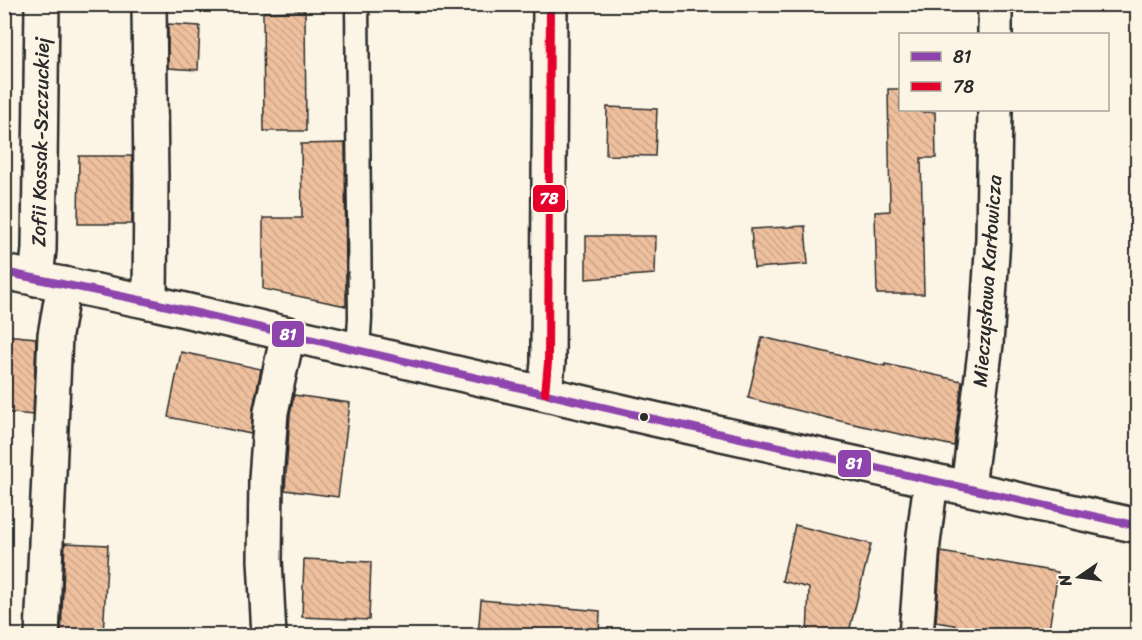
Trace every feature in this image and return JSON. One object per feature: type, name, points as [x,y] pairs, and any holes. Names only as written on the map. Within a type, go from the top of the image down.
[{"type":"street","name":"Zofii Kossak-Szczuckiej","points":[[42,4],[39,249],[50,281],[55,336],[42,636]]},
{"type":"street","points":[[149,4],[150,302]]},
{"type":"street","points":[[545,393],[548,363],[550,4]]},
{"type":"street","points":[[995,4],[995,33]]},
{"type":"street","name":"Mieczysława Karłowicza","points":[[968,487],[986,344],[993,238],[995,111]]},
{"type":"street","points":[[4,272],[150,302],[1137,526]]},
{"type":"street","points":[[269,636],[265,560],[266,479],[271,412],[288,334]]},
{"type":"street","points":[[916,636],[922,543],[931,481]]},
{"type":"lane","points":[[357,4],[360,318],[358,350]]},
{"type":"building","points":[[305,11],[306,131],[264,131],[263,12]]},
{"type":"building","points":[[168,24],[200,26],[198,70],[168,68]]},
{"type":"building","points":[[888,89],[899,89],[899,111],[935,112],[936,158],[921,158],[924,294],[877,294],[875,212],[890,211]]},
{"type":"building","points":[[607,107],[657,109],[655,156],[606,155]]},
{"type":"building","points":[[345,143],[346,306],[263,289],[263,218],[302,218],[301,144]]},
{"type":"building","points":[[79,156],[132,156],[132,224],[78,224]]},
{"type":"building","points":[[805,226],[808,264],[754,268],[751,229]]},
{"type":"building","points":[[586,236],[656,236],[655,274],[586,279]]},
{"type":"building","points":[[4,335],[36,338],[33,415],[4,412]]},
{"type":"building","points":[[762,337],[885,366],[885,364],[962,381],[954,446],[748,398]]},
{"type":"building","points":[[181,352],[261,369],[253,408],[251,434],[168,417]]},
{"type":"building","points":[[294,395],[350,403],[338,497],[285,490],[290,415]]},
{"type":"building","points":[[795,525],[871,544],[848,636],[807,636],[809,588],[782,581]]},
{"type":"building","points":[[65,543],[108,545],[103,636],[61,636]]},
{"type":"building","points":[[941,552],[1058,572],[1048,636],[953,636],[955,625],[936,622]]},
{"type":"building","points":[[304,559],[371,562],[369,620],[302,617]]},
{"type":"building","points":[[481,600],[600,611],[599,636],[478,636]]},
{"type":"transit line","name":"78","points":[[545,393],[548,363],[550,4]]},
{"type":"transit line","name":"81","points":[[4,272],[150,302],[654,419],[1138,526]]}]
